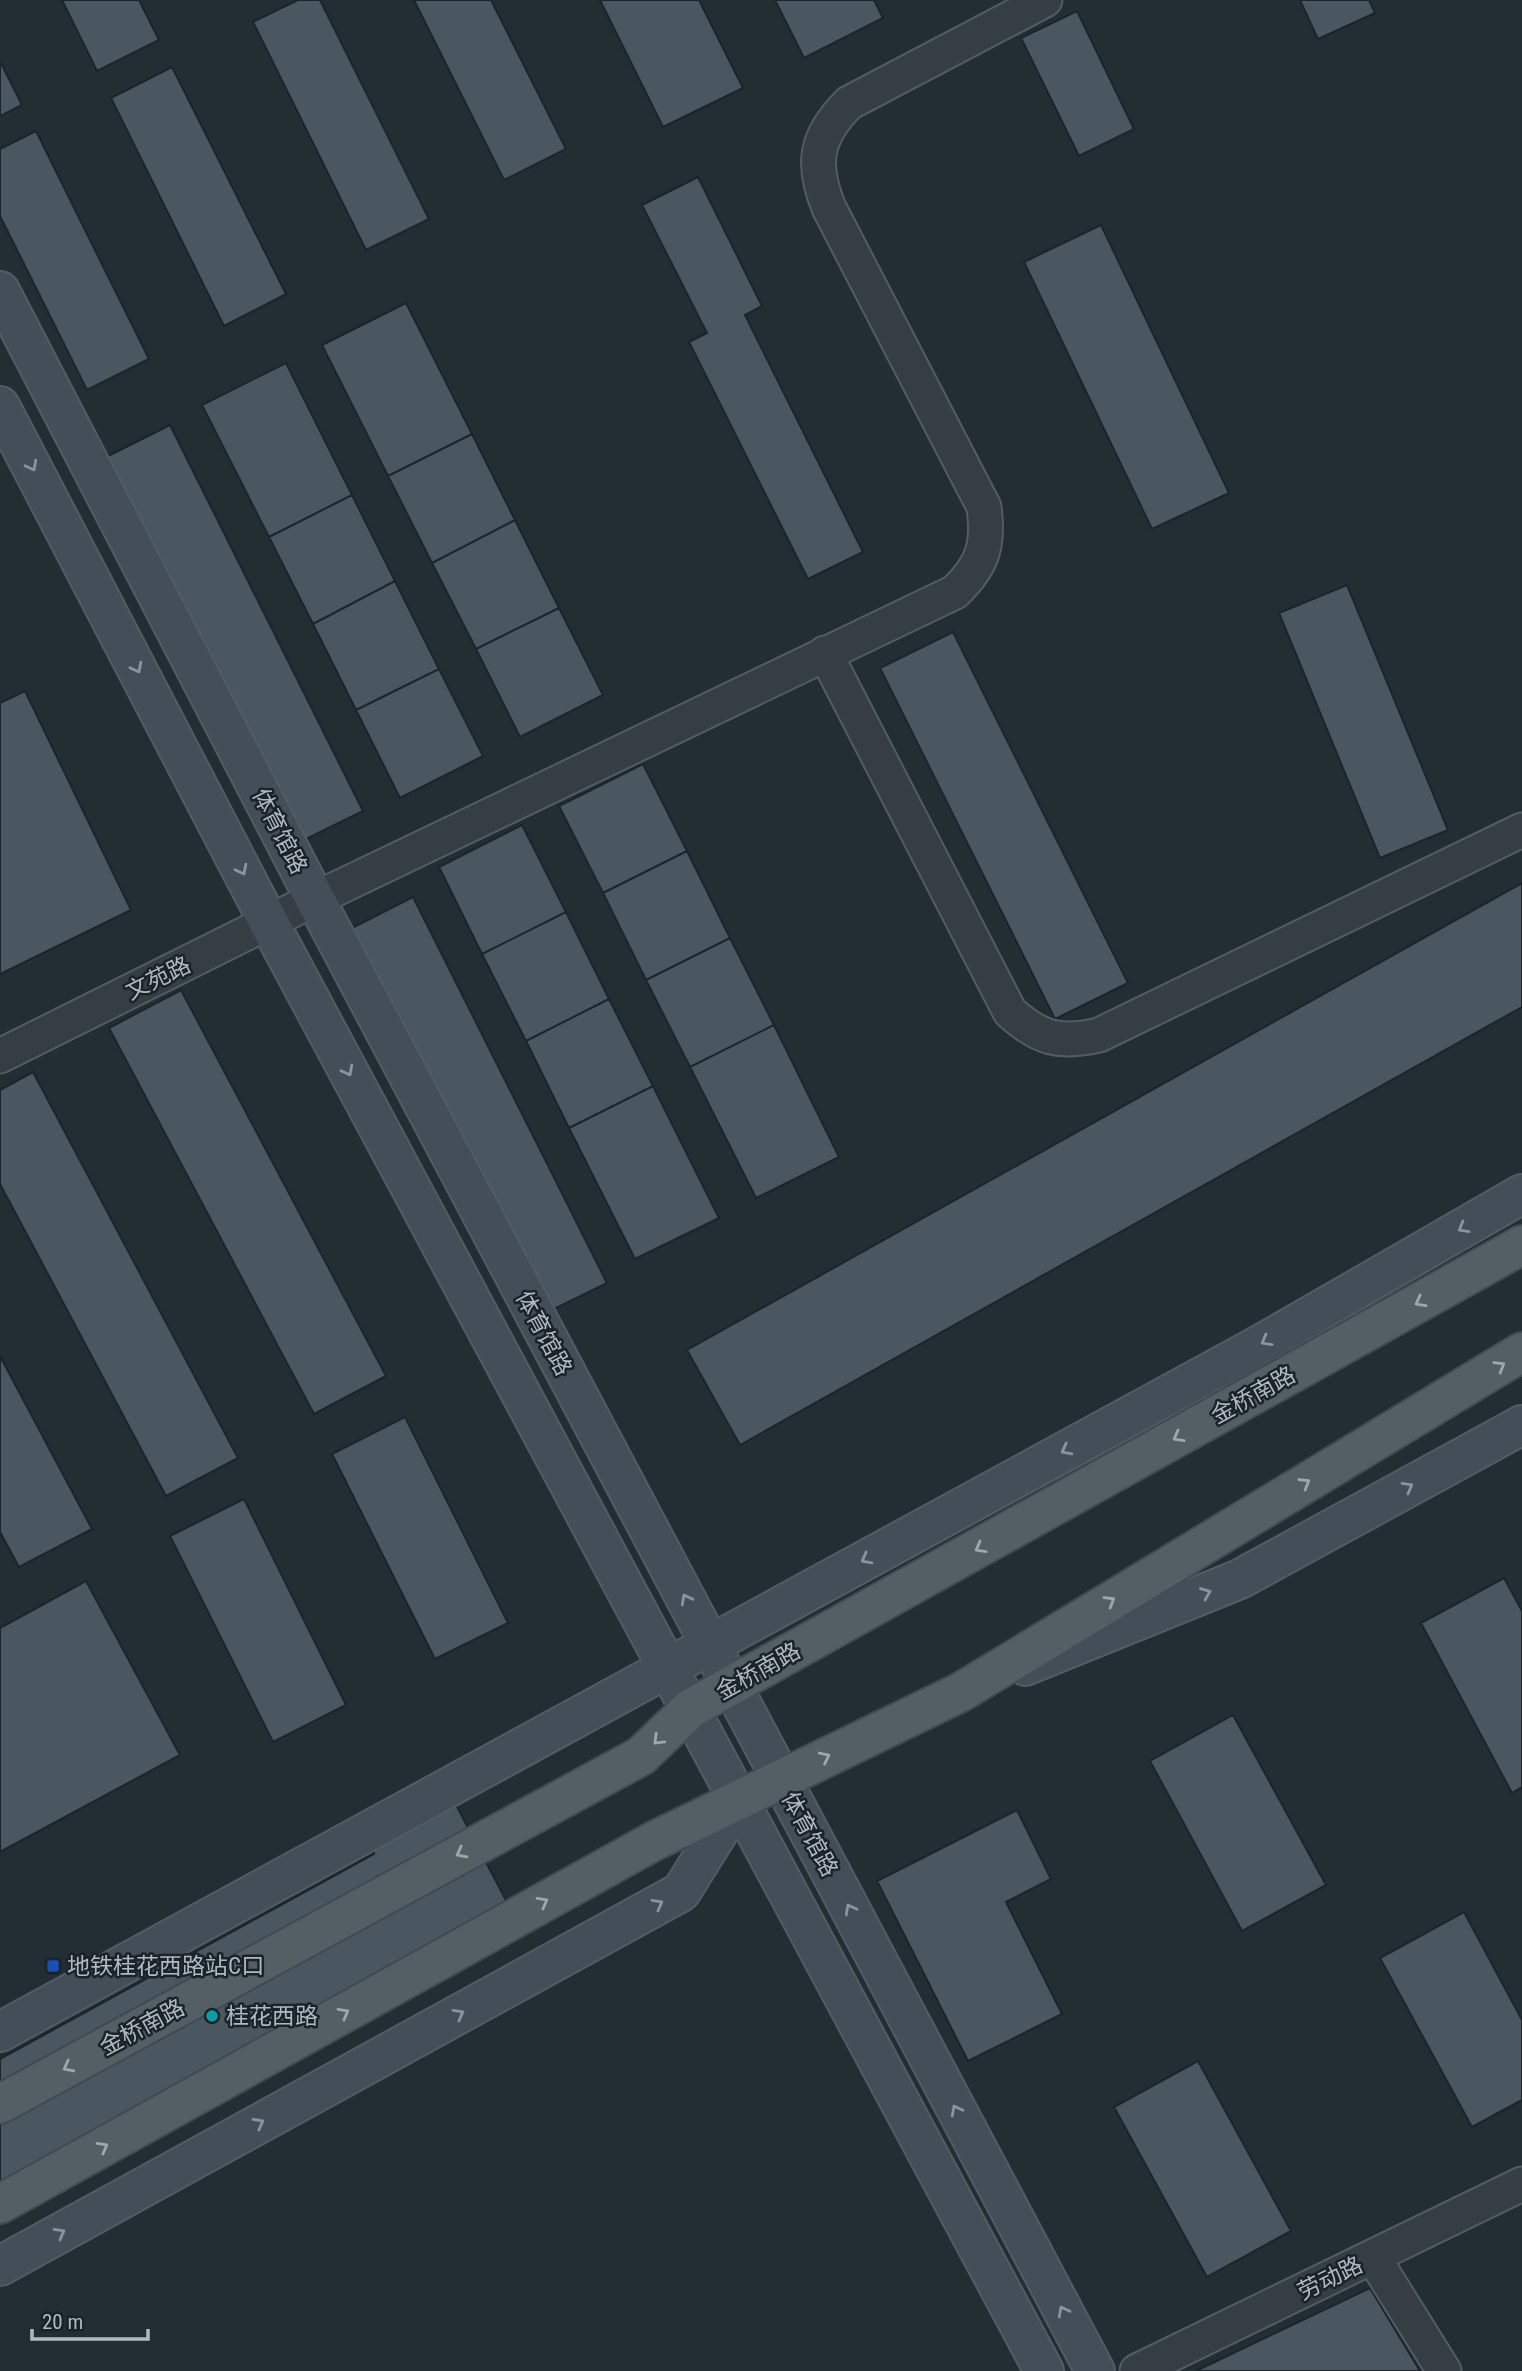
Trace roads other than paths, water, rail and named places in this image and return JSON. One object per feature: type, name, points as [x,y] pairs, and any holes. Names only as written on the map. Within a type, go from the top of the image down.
[{"type":"main road","name":"体育馆路","points":[[0,291],[315,900],[1095,2371]]},
{"type":"main road","name":"体育馆路","points":[[0,406],[269,923],[1044,2371]]},
{"type":"main road","name":"金桥南路","points":[[0,2032],[1258,1346],[1522,1194]]},
{"type":"main road","name":"金桥南路","points":[[0,2104],[641,1756],[691,1708],[1522,1245]]},
{"type":"main road","points":[[961,1692],[1522,1352]]},
{"type":"main road","points":[[0,2204],[641,1847],[961,1692],[1240,1579],[1522,1425]]},
{"type":"main road","points":[[0,2266],[681,1892],[739,1799]]},
{"type":"main road","points":[[0,2234],[33,2186]]},
{"type":"street","name":"文苑路","points":[[0,1056],[315,900],[955,592],[972,575],[983,554],[987,530],[984,507],[829,208],[820,186],[818,163],[821,140],[832,120],[849,103],[1045,0]]},
{"type":"street","points":[[825,653],[1010,1012],[1028,1028],[1051,1038],[1075,1040],[1099,1035],[1522,830]]},
{"type":"street","name":"劳动路","points":[[1137,2371],[1522,2184]]},
{"type":"street","points":[[1373,2257],[1444,2371]]},
{"type":"place","name":"地铁桂花西路站C口","points":[[53,1966]]},
{"type":"place","name":"桂花西路","points":[[212,2016]]}]
